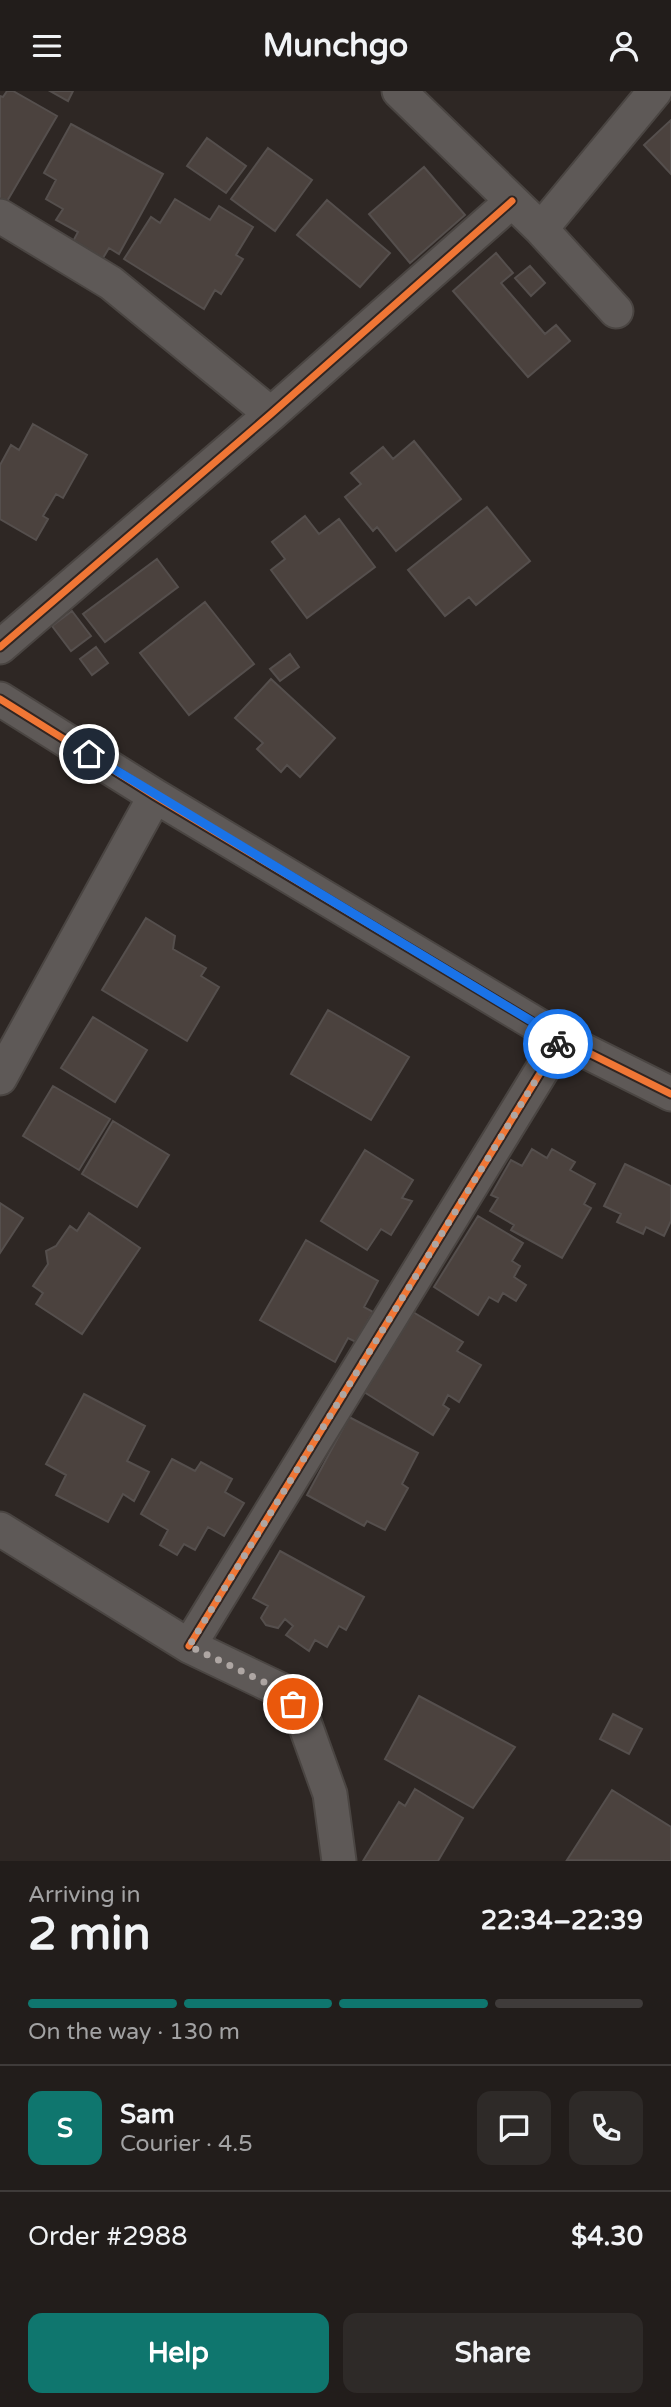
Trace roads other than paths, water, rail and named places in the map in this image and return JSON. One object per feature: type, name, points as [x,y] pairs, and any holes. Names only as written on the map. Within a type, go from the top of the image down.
[{"type":"street","points":[[399,91],[541,229],[616,311]]},
{"type":"street","points":[[541,229],[655,91]]},
{"type":"street","points":[[0,647],[271,414],[512,201]]},
{"type":"street","points":[[0,216],[111,283],[271,414]]},
{"type":"street","points":[[0,699],[155,796],[561,1039],[671,1094]]},
{"type":"street","points":[[0,1079],[155,796]]},
{"type":"street","points":[[189,1646],[561,1039]]},
{"type":"street","points":[[0,1529],[189,1646],[285,1692],[302,1716],[330,1794],[339,1861]]}]
